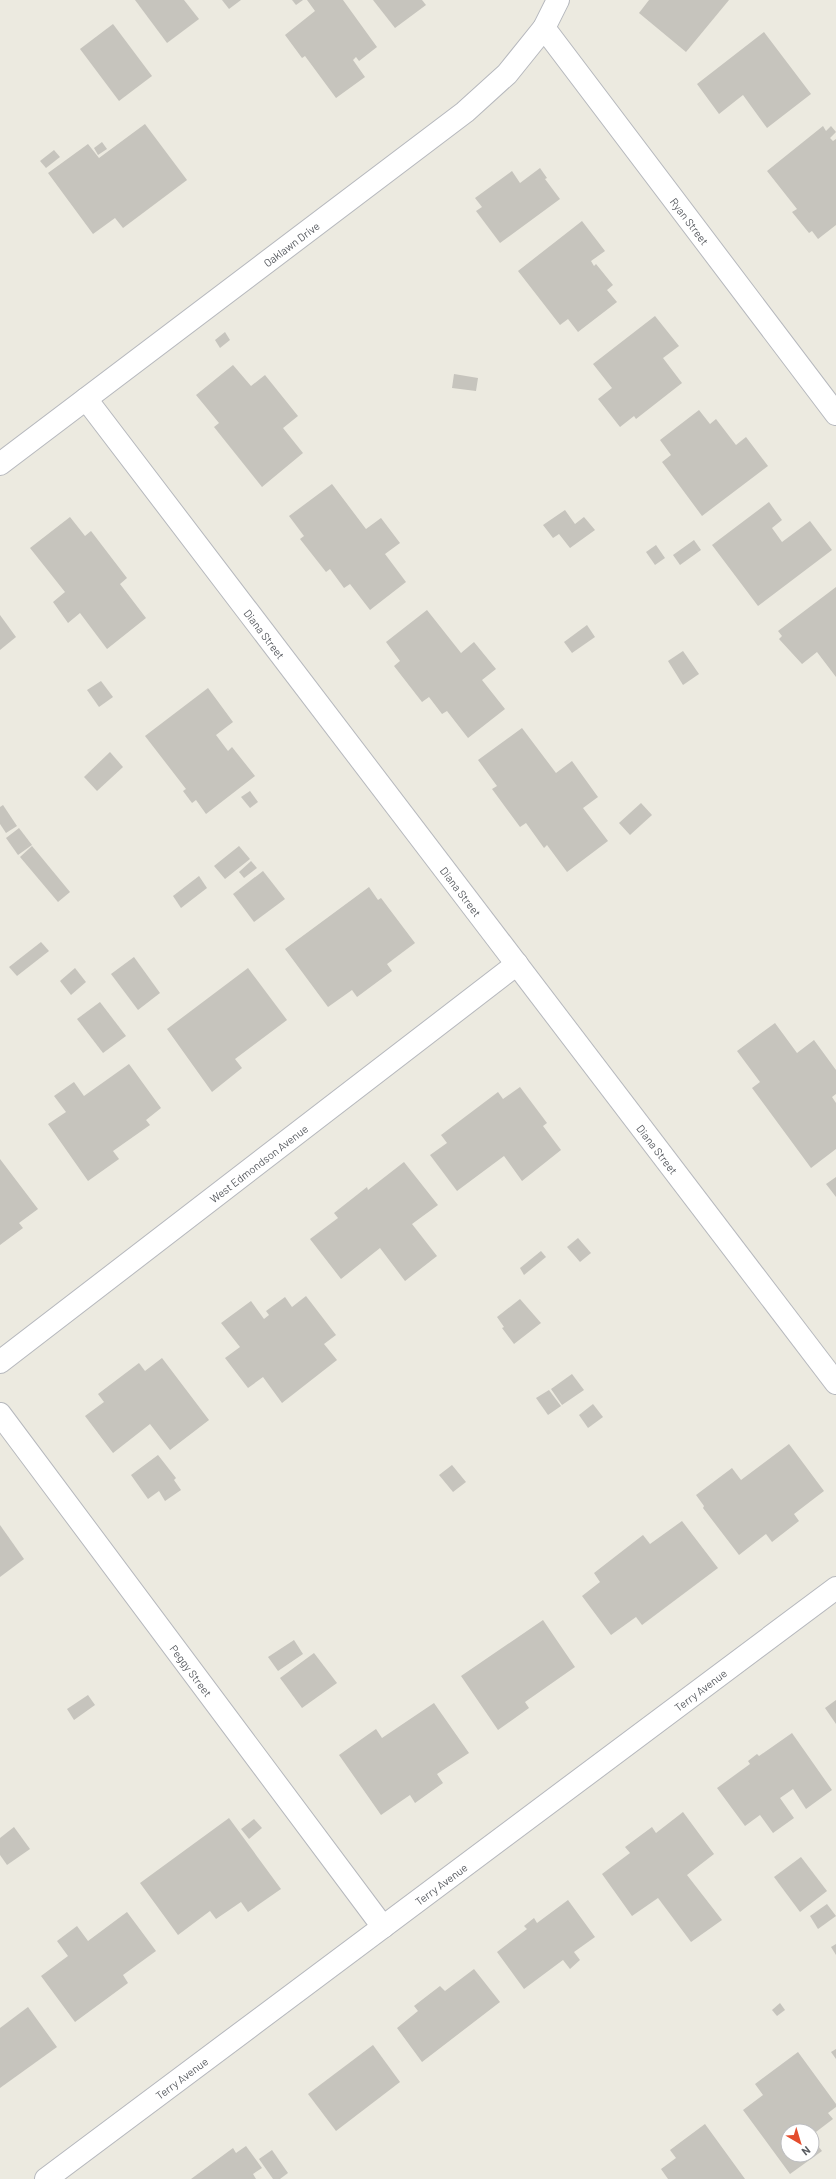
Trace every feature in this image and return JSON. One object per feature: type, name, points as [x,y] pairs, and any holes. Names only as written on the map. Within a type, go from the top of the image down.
[{"type":"street","name":"Oaklawn Drive","points":[[0,464],[465,112],[507,74],[544,28],[558,0]]},
{"type":"street","name":"Ryan Street","points":[[544,28],[836,414]]},
{"type":"street","name":"Diana Street","points":[[86,399],[836,1383]]},
{"type":"street","name":"West Edmondson Avenue","points":[[0,1362],[517,964]]},
{"type":"street","name":"Peggy Street","points":[[0,1414],[383,1927]]},
{"type":"street","name":"Terry Avenue","points":[[46,2179],[836,1588]]},
{"type":"building","points":[[135,0],[184,0],[199,19],[167,43]]},
{"type":"building","points":[[222,0],[241,0],[229,9]]},
{"type":"building","points":[[292,0],[303,0],[296,5]]},
{"type":"building","points":[[307,0],[343,0],[377,47],[359,61],[356,57],[353,60],[365,77],[336,98],[305,56],[302,58],[285,35],[315,11]]},
{"type":"building","points":[[373,0],[422,0],[426,5],[395,28]]},
{"type":"building","points":[[649,0],[729,0],[686,52],[639,13]]},
{"type":"building","points":[[113,24],[152,76],[119,101],[80,49]]},
{"type":"building","points":[[764,32],[811,94],[767,128],[743,95],[719,114],[697,84]]},
{"type":"building","points":[[145,124],[187,180],[123,228],[115,218],[93,234],[48,173],[88,144],[99,158]]},
{"type":"building","points":[[823,126],[826,131],[831,126],[836,132],[830,138],[833,141],[836,139],[836,225],[818,239],[812,231],[809,233],[792,212],[797,209],[767,171]]},
{"type":"building","points":[[102,142],[107,149],[98,155],[94,148]]},
{"type":"building","points":[[54,150],[60,157],[46,168],[40,161]]},
{"type":"building","points":[[540,168],[547,178],[545,179],[560,199],[500,243],[476,211],[482,207],[475,198],[512,171],[520,183]]},
{"type":"building","points":[[582,221],[605,251],[591,261],[594,266],[596,264],[613,285],[607,290],[617,302],[578,332],[568,319],[560,325],[518,271]]},
{"type":"building","points":[[655,316],[679,346],[663,358],[682,383],[636,419],[634,416],[620,427],[598,399],[612,388],[593,364]]},
{"type":"building","points":[[225,332],[230,340],[220,348],[215,340]]},
{"type":"building","points":[[233,365],[251,386],[265,375],[298,416],[283,428],[303,453],[262,487],[214,427],[219,423],[196,395]]},
{"type":"building","points":[[454,374],[478,378],[476,391],[452,388]]},
{"type":"building","points":[[699,410],[710,424],[716,419],[736,445],[746,437],[768,466],[702,516],[662,462],[671,455],[660,440]]},
{"type":"building","points":[[332,484],[366,529],[381,518],[400,543],[385,554],[406,582],[370,610],[350,584],[344,588],[330,569],[326,572],[300,539],[304,536],[289,516]]},
{"type":"building","points":[[769,502],[782,520],[772,528],[782,542],[810,521],[832,550],[758,606],[712,545]]},
{"type":"building","points":[[565,510],[575,524],[584,517],[595,530],[570,548],[559,534],[553,538],[543,525]]},
{"type":"building","points":[[70,517],[85,536],[91,531],[127,578],[120,584],[146,618],[107,649],[80,613],[68,623],[53,602],[65,592],[30,548]]},
{"type":"building","points":[[694,540],[701,550],[680,565],[673,555]]},
{"type":"building","points":[[656,545],[665,558],[655,565],[646,552]]},
{"type":"building","points":[[836,587],[836,677],[817,652],[802,664],[779,639],[782,636],[778,631]]},
{"type":"building","points":[[427,610],[461,653],[474,642],[496,669],[482,680],[505,709],[468,738],[447,711],[442,714],[429,697],[422,702],[394,666],[400,661],[386,642]]},
{"type":"building","points":[[0,615],[16,637],[0,650]]},
{"type":"building","points":[[587,625],[595,637],[572,653],[564,642]]},
{"type":"building","points":[[683,651],[699,674],[683,685],[668,661]]},
{"type":"building","points":[[101,681],[113,697],[99,707],[87,690]]},
{"type":"building","points":[[208,688],[233,722],[216,735],[228,751],[232,747],[255,776],[206,814],[196,800],[192,803],[183,791],[186,789],[145,736]]},
{"type":"building","points":[[522,728],[556,773],[572,761],[598,797],[583,808],[608,841],[567,872],[547,845],[544,848],[526,823],[520,827],[492,789],[497,786],[478,760]]},
{"type":"building","points":[[110,752],[123,767],[97,791],[84,777]]},
{"type":"building","points":[[250,791],[258,802],[250,808],[241,797]]},
{"type":"building","points":[[641,803],[652,815],[630,835],[619,823]]},
{"type":"building","points":[[3,805],[17,826],[6,833],[0,824],[0,807]]},
{"type":"building","points":[[19,828],[32,845],[18,855],[6,838]]},
{"type":"building","points":[[32,846],[70,892],[58,902],[20,857]]},
{"type":"building","points":[[239,846],[250,859],[225,879],[214,866]]},
{"type":"building","points":[[251,861],[257,868],[244,878],[239,872]]},
{"type":"building","points":[[263,871],[285,899],[254,922],[233,894]]},
{"type":"building","points":[[199,876],[207,888],[181,908],[173,896]]},
{"type":"building","points":[[369,887],[378,900],[381,898],[415,943],[387,964],[392,971],[357,997],[352,990],[328,1007],[285,949]]},
{"type":"building","points":[[41,942],[49,951],[17,976],[9,967]]},
{"type":"building","points":[[134,957],[160,993],[138,1010],[111,974]]},
{"type":"building","points":[[75,968],[86,982],[71,995],[60,981]]},
{"type":"building","points":[[248,968],[287,1020],[235,1059],[242,1068],[212,1092],[167,1029]]},
{"type":"building","points":[[100,1002],[126,1036],[103,1053],[77,1019]]},
{"type":"building","points":[[775,1023],[797,1053],[814,1040],[836,1070],[836,1094],[832,1097],[836,1103],[836,1149],[811,1168],[752,1088],[760,1082],[737,1051]]},
{"type":"building","points":[[129,1064],[161,1108],[146,1120],[150,1125],[113,1151],[119,1159],[88,1181],[48,1124],[66,1112],[54,1096],[74,1082],[84,1096]]},
{"type":"building","points":[[520,1087],[547,1123],[543,1126],[561,1150],[522,1181],[504,1156],[457,1191],[430,1155],[447,1143],[441,1135],[498,1092],[503,1099]]},
{"type":"building","points":[[0,1159],[38,1209],[19,1223],[23,1228],[0,1245]]},
{"type":"building","points":[[404,1162],[438,1205],[412,1224],[437,1256],[405,1281],[380,1248],[341,1279],[310,1239],[338,1218],[334,1213],[367,1187],[368,1190]]},
{"type":"building","points":[[836,1177],[836,1197],[826,1184]]},
{"type":"building","points":[[578,1238],[591,1253],[580,1262],[567,1247]]},
{"type":"building","points":[[541,1251],[546,1257],[524,1275],[520,1268]]},
{"type":"building","points":[[306,1296],[336,1335],[324,1344],[337,1360],[282,1403],[263,1377],[248,1388],[225,1358],[240,1347],[221,1323],[251,1301],[264,1319],[269,1315],[266,1311],[285,1297],[292,1307]]},
{"type":"building","points":[[520,1299],[541,1323],[514,1344],[502,1328],[504,1327],[497,1317]]},
{"type":"building","points":[[162,1358],[209,1420],[170,1450],[150,1424],[113,1453],[85,1416],[104,1402],[98,1394],[139,1363],[145,1371]]},
{"type":"building","points":[[572,1374],[584,1390],[562,1405],[551,1389]]},
{"type":"building","points":[[549,1390],[561,1406],[548,1415],[536,1398]]},
{"type":"building","points":[[593,1404],[603,1417],[588,1428],[579,1415]]},
{"type":"building","points":[[789,1444],[824,1491],[794,1514],[799,1521],[772,1542],[766,1534],[739,1555],[703,1508],[704,1506],[696,1495],[732,1468],[741,1480]]},
{"type":"building","points":[[158,1455],[176,1478],[174,1480],[181,1490],[165,1501],[159,1491],[148,1499],[131,1475]]},
{"type":"building","points":[[452,1465],[466,1482],[453,1492],[439,1475]]},
{"type":"building","points":[[682,1521],[718,1568],[642,1625],[636,1617],[611,1635],[582,1596],[600,1582],[594,1573],[643,1535],[650,1544]]},
{"type":"building","points":[[0,1525],[24,1559],[0,1577]]},
{"type":"building","points":[[543,1620],[575,1667],[525,1702],[529,1708],[498,1730],[461,1676]]},
{"type":"building","points":[[294,1640],[303,1654],[278,1671],[268,1657]]},
{"type":"building","points":[[314,1653],[337,1683],[302,1708],[280,1678]]},
{"type":"building","points":[[88,1695],[95,1705],[74,1720],[67,1709]]},
{"type":"building","points":[[836,1700],[836,1724],[825,1708]]},
{"type":"building","points":[[434,1703],[469,1753],[437,1774],[443,1783],[415,1803],[410,1795],[381,1815],[339,1755],[376,1729],[382,1738]]},
{"type":"building","points":[[792,1733],[832,1790],[806,1809],[793,1789],[780,1798],[794,1818],[773,1833],[760,1815],[745,1826],[717,1788],[750,1764],[748,1761],[757,1754],[759,1756]]},
{"type":"building","points":[[683,1812],[714,1854],[687,1875],[722,1920],[691,1942],[658,1898],[632,1916],[602,1874],[630,1853],[625,1847],[652,1827],[656,1833]]},
{"type":"building","points":[[229,1818],[281,1889],[248,1912],[241,1902],[216,1919],[210,1911],[178,1935],[140,1883]]},
{"type":"building","points":[[254,1819],[262,1828],[249,1839],[241,1829]]},
{"type":"building","points":[[14,1827],[30,1849],[7,1865],[0,1855],[0,1838]]},
{"type":"building","points":[[801,1857],[827,1891],[800,1912],[774,1877]]},
{"type":"building","points":[[568,1900],[595,1937],[574,1952],[580,1960],[570,1969],[563,1960],[524,1989],[497,1952],[527,1929],[524,1926],[534,1918],[537,1923]]},
{"type":"building","points":[[827,1904],[836,1916],[818,1929],[810,1916]]},
{"type":"building","points":[[127,1912],[156,1951],[123,1975],[128,1983],[75,2022],[41,1976],[68,1956],[57,1941],[77,1926],[88,1941]]},
{"type":"building","points":[[836,1944],[836,1955],[831,1947]]},
{"type":"building","points":[[474,1969],[500,2002],[422,2062],[397,2028],[418,2011],[414,2006],[440,1986],[445,1991]]},
{"type":"building","points":[[780,2003],[785,2010],[777,2016],[772,2010]]},
{"type":"building","points":[[28,2007],[57,2047],[0,2088],[0,2028]]},
{"type":"building","points":[[373,2045],[400,2082],[336,2131],[308,2094]]},
{"type":"building","points":[[836,2049],[836,2059],[831,2052]]},
{"type":"building","points":[[798,2052],[836,2104],[836,2107],[828,2113],[833,2119],[820,2129],[820,2123],[780,2123],[780,2160],[743,2110],[763,2095],[755,2084]]},
{"type":"building","points":[[705,2124],[745,2179],[668,2179],[661,2169],[676,2158],[670,2150]]},
{"type":"building","points":[[246,2146],[262,2168],[253,2174],[256,2179],[191,2179],[233,2148],[236,2153]]},
{"type":"building","points":[[272,2150],[288,2173],[280,2179],[273,2179],[259,2159]]},
{"type":"building","points":[[782,2163],[805,2163],[790,2174]]}]
